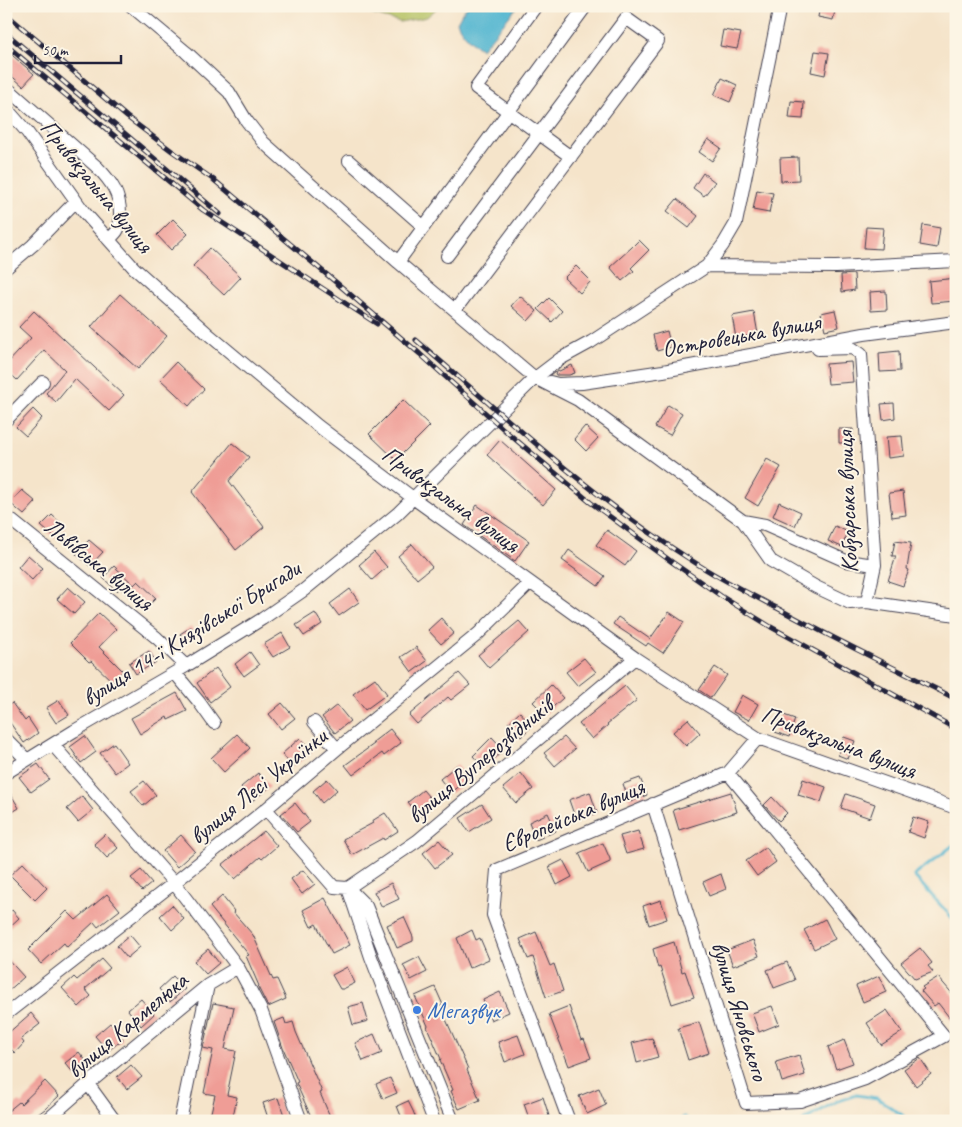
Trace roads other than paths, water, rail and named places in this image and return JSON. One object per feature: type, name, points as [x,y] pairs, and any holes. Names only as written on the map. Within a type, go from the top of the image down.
[{"type":"street","points":[[131,6],[186,52],[229,92],[262,142],[398,262],[535,378]]},
{"type":"street","points":[[536,6],[476,88],[571,157]]},
{"type":"street","points":[[398,262],[586,6]]},
{"type":"street","name":"Островецька вулиця","points":[[412,498],[535,378],[560,358],[591,342],[707,266],[723,245],[736,223],[780,6]]},
{"type":"street","points":[[447,256],[626,18],[658,42],[455,310]]},
{"type":"street","points":[[6,87],[97,167],[114,188],[120,203],[120,222],[117,231],[109,240]]},
{"type":"street","name":"Привокзальна вулиця","points":[[6,108],[27,132],[84,212],[134,268],[207,333],[318,426],[412,498],[636,658],[758,738],[956,808]]},
{"type":"street","points":[[349,161],[424,227]]},
{"type":"street","points":[[6,268],[33,245],[76,201]]},
{"type":"street","points":[[707,266],[836,268],[956,261]]},
{"type":"street","name":"Островецька вулиця","points":[[535,378],[558,384],[582,384],[864,334],[956,322]]},
{"type":"street","name":"Кобзарська вулиця","points":[[535,378],[578,400],[743,520],[771,561],[816,587],[850,603],[867,602],[875,564],[862,354],[852,348],[815,349],[801,346]]},
{"type":"street","points":[[6,420],[42,382]]},
{"type":"street","name":"вулиця 14-ї Князівської Бригади","points":[[6,773],[262,619],[304,590],[397,514],[412,498]]},
{"type":"street","name":"Львівська вулиця","points":[[6,516],[157,638],[180,669],[199,702],[214,723]]},
{"type":"street","points":[[743,520],[765,525],[846,561],[875,564]]},
{"type":"street","name":"вулиця Лесі Українки","points":[[6,1014],[266,809],[336,749],[478,634],[530,583]]},
{"type":"street","points":[[867,602],[956,615]]},
{"type":"street","name":"вулиця Вуглерозвідників","points":[[348,888],[417,841],[636,658]]},
{"type":"street","points":[[314,722],[336,749]]},
{"type":"street","name":"Європейська вулиця","points":[[569,1121],[493,916],[497,870],[728,773],[758,738]]},
{"type":"street","points":[[6,739],[27,760]]},
{"type":"street","points":[[53,744],[174,883],[238,967],[261,1010],[301,1121]]},
{"type":"street","name":"вулиця Яновського","points":[[653,804],[746,1103],[800,1101],[865,1079],[944,1036],[728,773]]},
{"type":"street","points":[[266,809],[334,887],[348,888],[366,906],[452,1121]]},
{"type":"street","points":[[348,888],[370,957],[434,1121]]},
{"type":"street","name":"вулиця Кармелюка","points":[[46,1121],[208,985],[238,967]]},
{"type":"street","points":[[180,1121],[208,985]]},
{"type":"street","points":[[88,1084],[115,1121]]},
{"type":"water","points":[[468,6],[518,6],[482,49],[467,37],[457,22]]},
{"type":"waterway","points":[[956,843],[914,876],[956,922]]},
{"type":"waterway","points":[[803,1121],[837,1101],[856,1095],[877,1098],[911,1121]]},
{"type":"waterway","points":[[680,1121],[684,1117],[689,1121]]},
{"type":"railway","points":[[6,14],[127,117],[214,180],[420,354],[509,434],[590,502],[721,596],[771,627],[956,729]]},
{"type":"railway","points":[[6,33],[220,214]]},
{"type":"railway","points":[[6,45],[203,210],[377,324]]},
{"type":"railway","points":[[416,340],[549,455],[654,536],[701,567],[733,585],[956,699]]},
{"type":"place","name":"Мегазвук","points":[[417,1010]]}]
